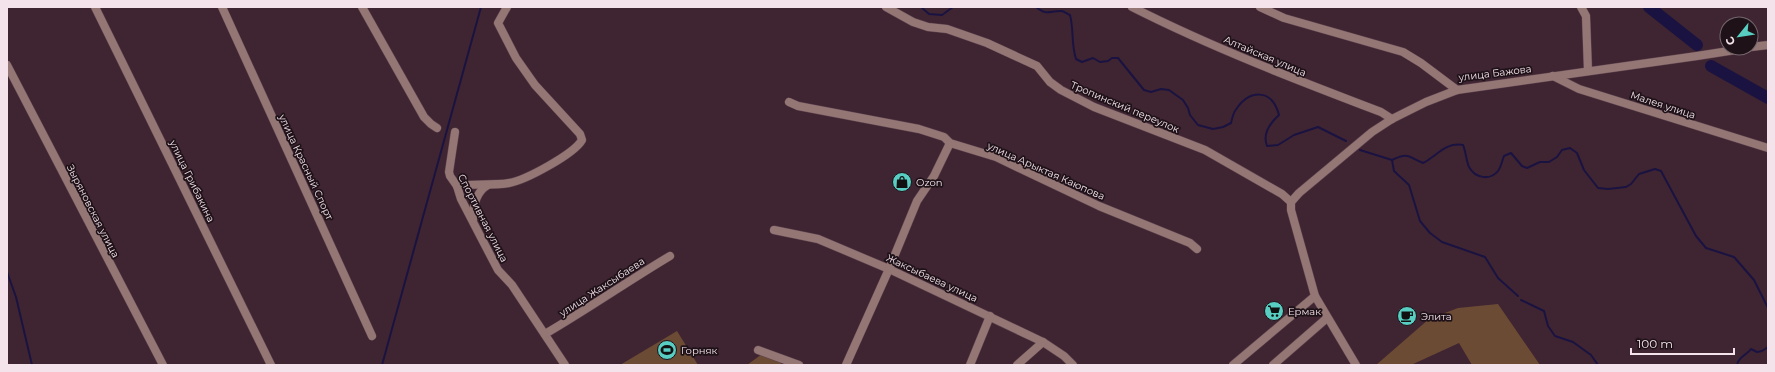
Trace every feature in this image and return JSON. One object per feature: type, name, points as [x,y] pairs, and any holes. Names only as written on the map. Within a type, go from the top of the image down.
[{"type":"street","name":"улица Грибакина","points":[[95,7],[271,365]]},
{"type":"street","name":"улица Красный Спорт","points":[[222,7],[372,336]]},
{"type":"street","points":[[362,7],[424,117],[437,128]]},
{"type":"street","points":[[457,186],[509,183],[523,179],[572,152],[579,146],[582,140],[580,134],[535,85],[516,58],[498,22],[507,7]]},
{"type":"street","name":"Тропинский переулок","points":[[886,7],[913,22],[928,27],[947,29],[987,43],[1031,63],[1037,66],[1050,82],[1061,90],[1094,107],[1205,150],[1282,194],[1291,202]]},
{"type":"street","name":"Алтайская улица","points":[[1132,7],[1244,58],[1381,112],[1392,119]]},
{"type":"street","name":"улица Бажова","points":[[1260,7],[1284,18],[1402,52],[1421,63],[1457,90],[1719,53]]},
{"type":"street","points":[[1581,7],[1586,16],[1588,71]]},
{"type":"street","name":"Зыряновская улица","points":[[7,65],[163,365]]},
{"type":"street","name":"Малея улица","points":[[1553,76],[1579,89],[1768,148]]},
{"type":"street","points":[[1356,365],[1315,296],[1291,210],[1291,202],[1300,192],[1355,145],[1392,119],[1426,102],[1457,90]]},
{"type":"street","name":"улица Арыктая Каюпова","points":[[789,102],[798,106],[919,129],[944,137],[950,143],[996,157],[1099,206],[1190,243],[1197,249]]},
{"type":"street","name":"Спортивная улица","points":[[455,132],[450,176],[457,186],[461,199],[498,270],[512,285],[566,365]]},
{"type":"street","points":[[846,365],[889,268],[916,201],[934,176],[950,143]]},
{"type":"street","points":[[473,222],[473,214],[478,193],[482,188],[488,185]]},
{"type":"street","name":"Жаксыбаева улица","points":[[774,230],[818,239],[889,268],[1043,342],[1064,356],[1073,365]]},
{"type":"street","name":"улица Жаксыбаева","points":[[546,334],[670,256]]},
{"type":"street","points":[[1233,365],[1315,296]]},
{"type":"street","points":[[970,365],[990,316]]},
{"type":"street","points":[[1272,365],[1327,318]]},
{"type":"street","points":[[1017,365],[1043,342]]},
{"type":"street","points":[[758,350],[799,365]]},
{"type":"shaded area","points":[[1498,304],[1540,365],[1472,365],[1459,343],[1411,365],[1376,365],[1429,319],[1458,308]]},
{"type":"shaded area","name":"Горняк","points":[[677,331],[698,365],[620,365]]},
{"type":"shaded area","points":[[762,354],[782,362],[780,365],[747,365]]},
{"type":"waterway","points":[[382,365],[481,7]]},
{"type":"waterway","points":[[921,7],[929,14],[942,15],[953,7]]},
{"type":"waterway","points":[[1036,7],[1046,12],[1063,11],[1070,15],[1076,59],[1082,62],[1093,58],[1100,62],[1108,61],[1112,58],[1118,58],[1144,90],[1151,92],[1161,89],[1169,90],[1183,100],[1190,115],[1198,125],[1213,129],[1223,127],[1231,123],[1234,112],[1241,104],[1253,95],[1260,95],[1266,96],[1271,100],[1276,106],[1279,115],[1273,121],[1266,133],[1267,146],[1278,145],[1294,135],[1318,127],[1346,141]]},
{"type":"waterway","points":[[1649,7],[1697,45]]},
{"type":"waterway","points":[[1711,66],[1768,98]]},
{"type":"waterway","points":[[1360,150],[1392,160],[1402,156],[1408,156],[1423,163],[1446,148],[1463,145],[1469,167],[1475,174],[1487,177],[1495,174],[1501,166],[1504,156],[1511,153],[1522,166],[1527,168],[1540,162],[1549,162],[1557,157],[1562,150],[1570,148],[1577,153],[1584,170],[1598,188],[1608,189],[1626,187],[1631,184],[1639,174],[1655,169],[1661,171],[1696,236],[1706,248],[1734,257],[1754,280],[1768,308]]},
{"type":"waterway","points":[[1392,160],[1394,171],[1409,185],[1420,221],[1430,233],[1442,242],[1485,257],[1498,278],[1518,296]]},
{"type":"waterway","points":[[7,272],[16,297],[32,365]]},
{"type":"waterway","points":[[1521,300],[1544,311],[1548,326],[1555,336],[1573,342],[1591,355],[1598,365]]},
{"type":"waterway","points":[[1737,365],[1739,360],[1751,349],[1757,352],[1768,347]]},
{"type":"place","name":"Ozon","points":[[902,182]]},
{"type":"place","name":"Ермак","points":[[1274,311]]},
{"type":"place","name":"Элита","points":[[1407,316]]},
{"type":"place","name":"Горняк","points":[[667,350]]}]
